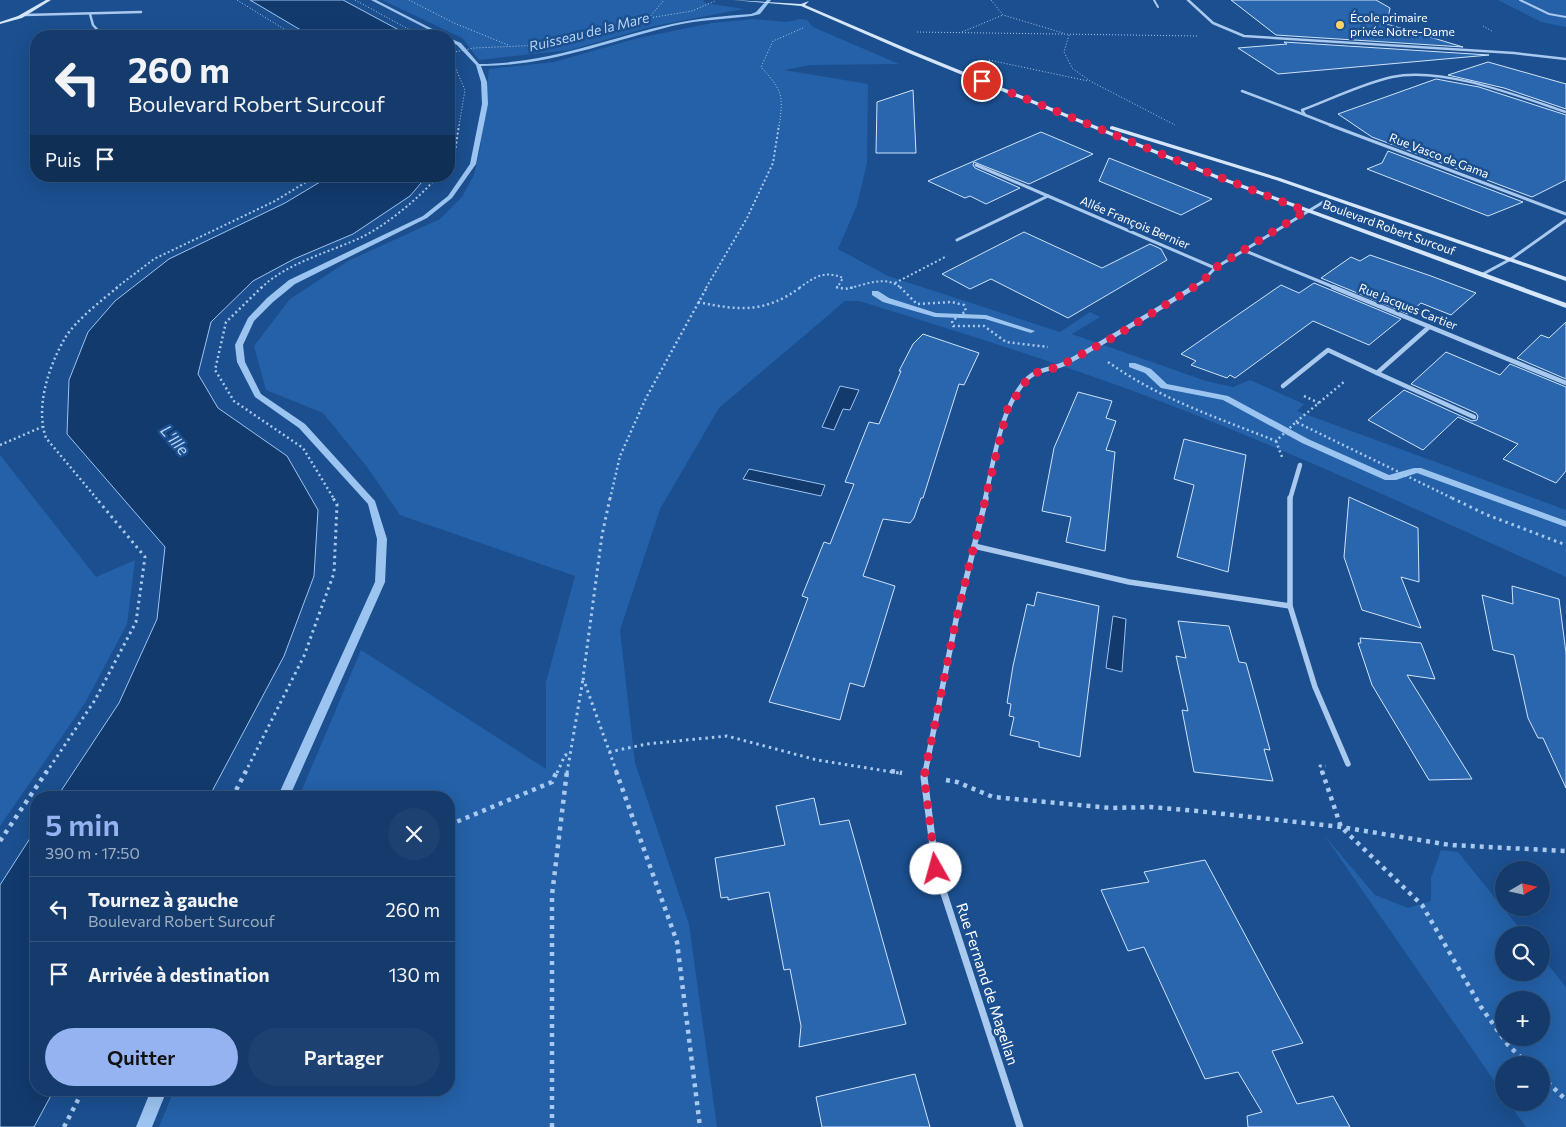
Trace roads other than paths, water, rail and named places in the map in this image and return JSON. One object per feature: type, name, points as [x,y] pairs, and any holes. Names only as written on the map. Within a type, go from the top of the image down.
[{"type":"street","points":[[0,23],[24,15],[49,0]]},
{"type":"street","points":[[734,0],[788,4],[802,4],[808,0]]},
{"type":"street","points":[[1188,0],[1205,19],[1217,27],[1244,36],[1514,53],[1566,59]]},
{"type":"street","name":"Boulevard Robert Surcouf","points":[[802,4],[913,53],[1306,211],[1483,274],[1566,306]]},
{"type":"street","points":[[24,15],[140,12]]},
{"type":"street","points":[[90,14],[93,25],[98,30]]},
{"type":"street","points":[[1305,115],[1302,110],[1392,77],[1401,76],[1454,78],[1480,83],[1566,112]]},
{"type":"street","name":"Rue Vasco de Gama","points":[[1242,91],[1566,214]]},
{"type":"street","name":"Boulevard Robert Surcouf","points":[[1066,115],[1164,143],[1566,279]]},
{"type":"street","name":"Allée François Bernier","points":[[976,165],[1215,268]]},
{"type":"street","points":[[957,240],[1048,196]]},
{"type":"street","name":"Rue Fernand de Magellan","points":[[1020,1127],[936,869],[924,777],[974,546],[1007,410],[1028,378],[1038,372],[1058,367],[1114,337],[1202,282],[1215,268],[1330,198]]},
{"type":"street","points":[[1483,274],[1511,260],[1566,220]]},
{"type":"street","name":"Rue Jacques Cartier","points":[[1243,250],[1566,383]]},
{"type":"street","points":[[1377,373],[1430,327]]},
{"type":"street","points":[[1283,386],[1328,350],[1474,417]]},
{"type":"street","points":[[1300,465],[1290,498],[1290,606],[1318,696],[1335,739],[1348,764]]},
{"type":"street","points":[[974,546],[1129,582],[1290,606]]},
{"type":"lane","points":[[1154,0],[1158,8]]},
{"type":"lane","points":[[1520,0],[1549,14],[1566,17]]},
{"type":"water","points":[[250,0],[343,0],[399,30],[302,30]]},
{"type":"water","name":"L'Ille","points":[[320,182],[422,182],[410,196],[353,234],[294,259],[253,281],[211,322],[198,374],[218,408],[287,456],[318,510],[314,576],[284,656],[212,791],[61,791],[119,703],[157,619],[165,547],[67,434],[69,380],[88,332],[115,301],[169,259],[285,203]]},
{"type":"water","points":[[840,386],[859,390],[850,410],[843,409],[834,430],[822,427]]},
{"type":"water","points":[[749,469],[825,485],[821,496],[743,479]]},
{"type":"water","points":[[1113,616],[1126,619],[1122,672],[1106,668]]},
{"type":"water","points":[[30,838],[30,1096],[51,1096],[34,1127],[0,1127],[0,885]]},
{"type":"waterway","name":"Ruisseau de la Mare","points":[[373,0],[432,30]]},
{"type":"waterway","name":"Ruisseau de la Mare","points":[[478,65],[503,65],[552,58],[672,25],[752,15],[758,13],[769,0]]},
{"type":"waterway","name":"Ruisseau de la Mare","points":[[455,42],[478,65]]},
{"type":"waterway","points":[[286,791],[380,582],[382,539],[372,503],[302,426],[258,395],[241,362],[239,345],[251,320],[270,300],[292,282],[425,217],[450,197],[473,164],[485,104],[484,82],[478,65]]},
{"type":"waterway","points":[[875,293],[886,300],[935,315],[986,317],[1031,331]]},
{"type":"waterway","points":[[1132,365],[1148,371],[1164,386],[1225,398],[1305,441],[1388,478],[1418,470],[1565,524]]},
{"type":"waterway","points":[[144,1127],[157,1096]]},
{"type":"place","name":"École primaire privée Notre-Dame","points":[[1340,25]]}]
